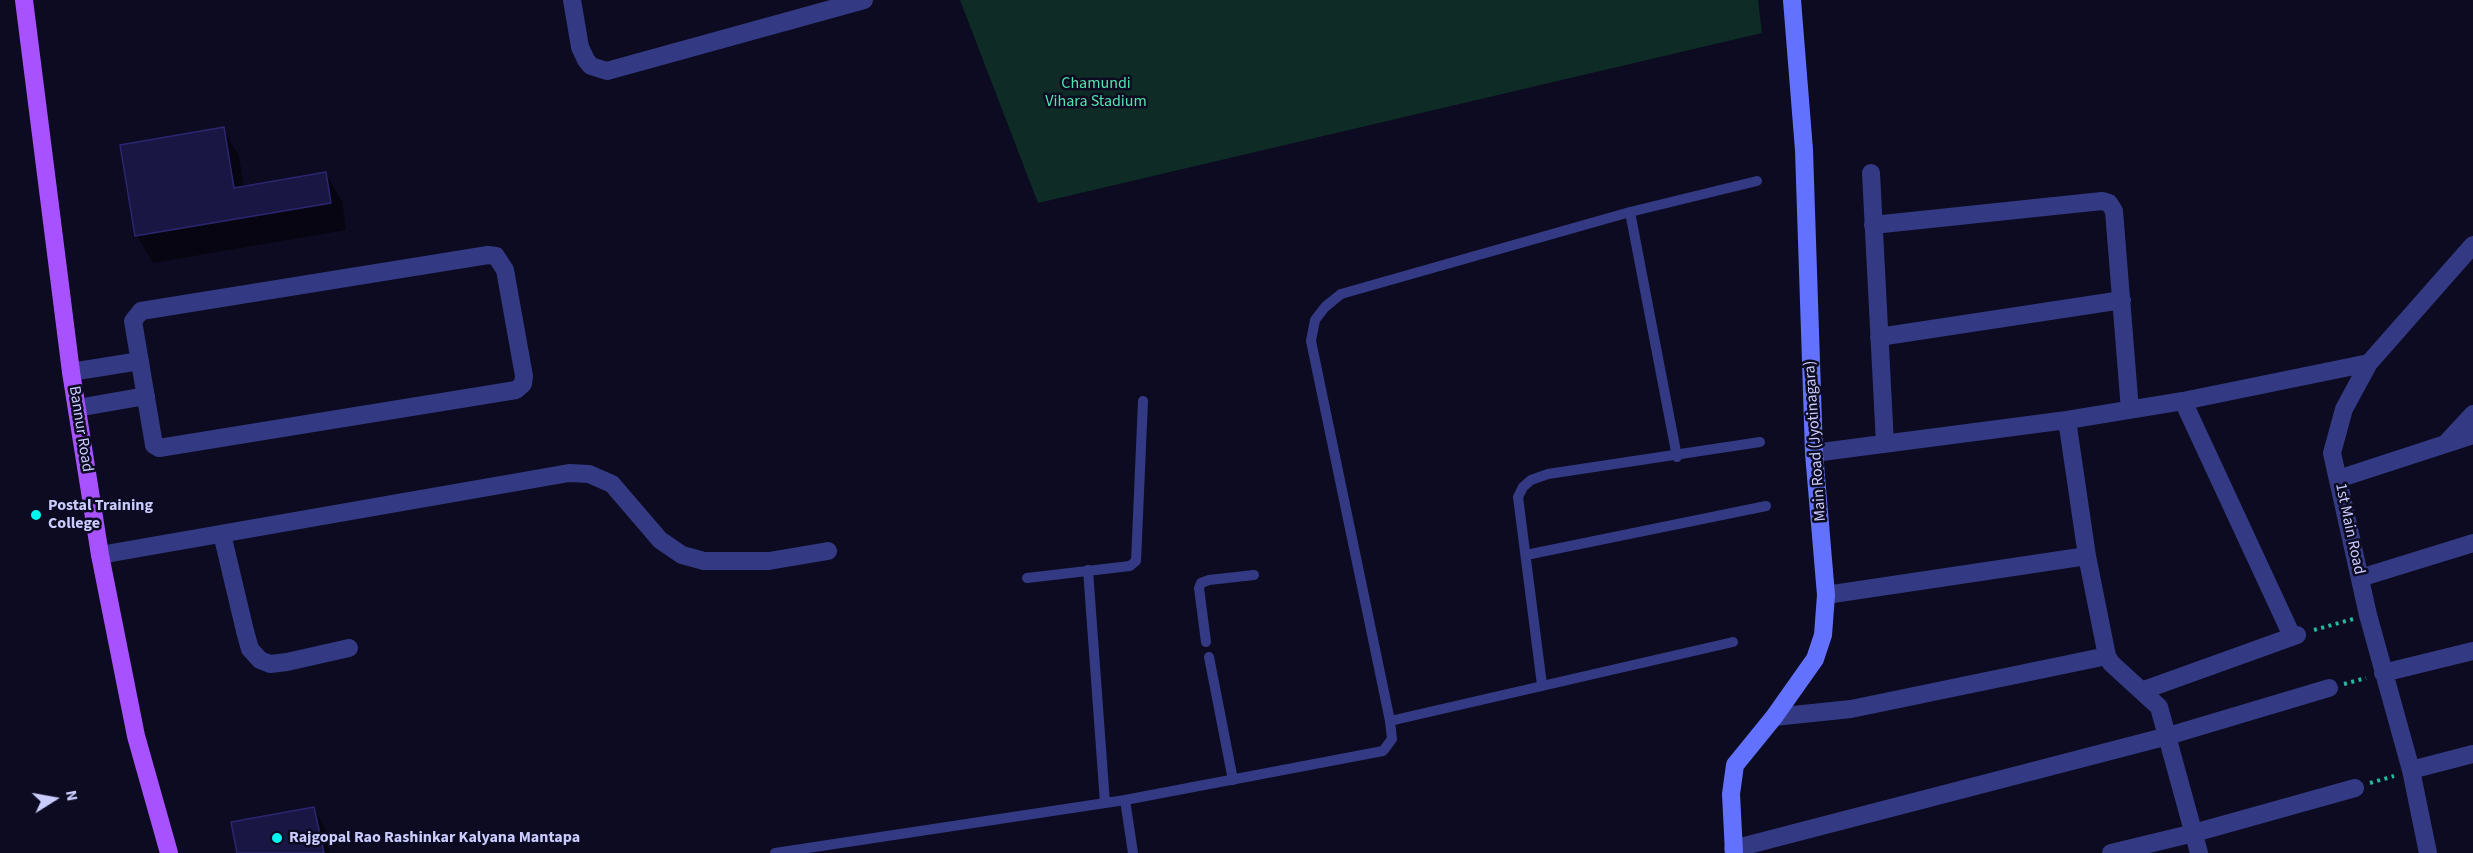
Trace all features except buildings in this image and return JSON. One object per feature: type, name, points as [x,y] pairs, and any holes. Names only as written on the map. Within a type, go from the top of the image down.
[{"type":"main road","name":"Bannur Road","points":[[24,0],[71,372],[100,555],[136,736],[169,853]]},
{"type":"street","points":[[572,0],[580,47],[586,60],[591,66],[607,71],[864,0]]},
{"type":"street","name":"Main Road (Jyotinagara)","points":[[1733,851],[1731,794],[1735,765],[1774,717],[1821,647],[1827,595],[1815,453],[1804,150],[1792,0]]},
{"type":"street","points":[[1870,173],[1885,444]]},
{"type":"street","points":[[1873,225],[2102,201],[2109,203],[2114,211],[2130,410]]},
{"type":"street","name":"1st Main Road","points":[[2428,853],[2411,770],[2368,615],[2332,453],[2344,409],[2369,363],[2473,245]]},
{"type":"street","points":[[488,255],[496,256],[505,270],[524,376],[523,384],[506,392],[159,448],[152,439],[146,396],[133,321],[141,311],[488,255]]},
{"type":"street","points":[[1879,337],[2122,300]]},
{"type":"street","points":[[71,372],[140,361]]},
{"type":"street","points":[[1815,453],[2130,410],[2369,363]]},
{"type":"street","points":[[77,408],[146,396]]},
{"type":"street","points":[[2144,690],[2295,635],[2183,401]]},
{"type":"street","points":[[2446,443],[2473,414]]},
{"type":"street","points":[[2067,420],[2087,556],[2107,656],[2118,670],[2144,690],[2159,706],[2199,853]]},
{"type":"street","points":[[2338,479],[2473,435]]},
{"type":"street","points":[[100,555],[569,473],[589,474],[612,484],[660,540],[682,555],[704,561],[770,561],[828,551]]},
{"type":"street","points":[[222,534],[250,649],[260,660],[270,664],[287,662],[349,648]]},
{"type":"street","points":[[2360,578],[2473,543]]},
{"type":"street","points":[[1827,595],[2087,556]]},
{"type":"street","points":[[2383,673],[2473,651]]},
{"type":"street","points":[[1774,717],[1851,709],[2107,656]]},
{"type":"street","points":[[1733,851],[2168,736],[2329,688]]},
{"type":"street","points":[[2411,770],[2473,754]]},
{"type":"street","points":[[2111,853],[2194,833],[2355,788]]},
{"type":"lane","points":[[775,853],[1125,800],[1383,751],[1392,739],[1390,721],[1311,341],[1316,320],[1325,307],[1341,294],[1630,212],[1757,181]]},
{"type":"lane","points":[[1630,212],[1677,457]]},
{"type":"lane","points":[[1027,578],[1130,566],[1137,558],[1143,401]]},
{"type":"lane","points":[[1542,685],[1518,497],[1522,487],[1531,480],[1548,474],[1677,457],[1760,442]]},
{"type":"lane","points":[[1526,555],[1766,506]]},
{"type":"lane","points":[[1089,570],[1105,803]]},
{"type":"lane","points":[[1206,642],[1199,588],[1202,583],[1209,580],[1254,575]]},
{"type":"lane","points":[[1390,721],[1733,642]]},
{"type":"lane","points":[[1209,657],[1233,780]]},
{"type":"lane","points":[[1125,800],[1133,853]]},
{"type":"path","points":[[2295,635],[2368,615]]},
{"type":"path","points":[[2329,688],[2383,673]]},
{"type":"path","points":[[2355,788],[2411,770]]},
{"type":"green space","name":"Chamundi Vihara Stadium","points":[[960,0],[1758,0],[1762,33],[1038,203]]},
{"type":"place","name":"Postal Training College","points":[[36,515]]},
{"type":"place","name":"Rajgopal Rao Rashinkar Kalyana Mantapa","points":[[277,838]]}]
